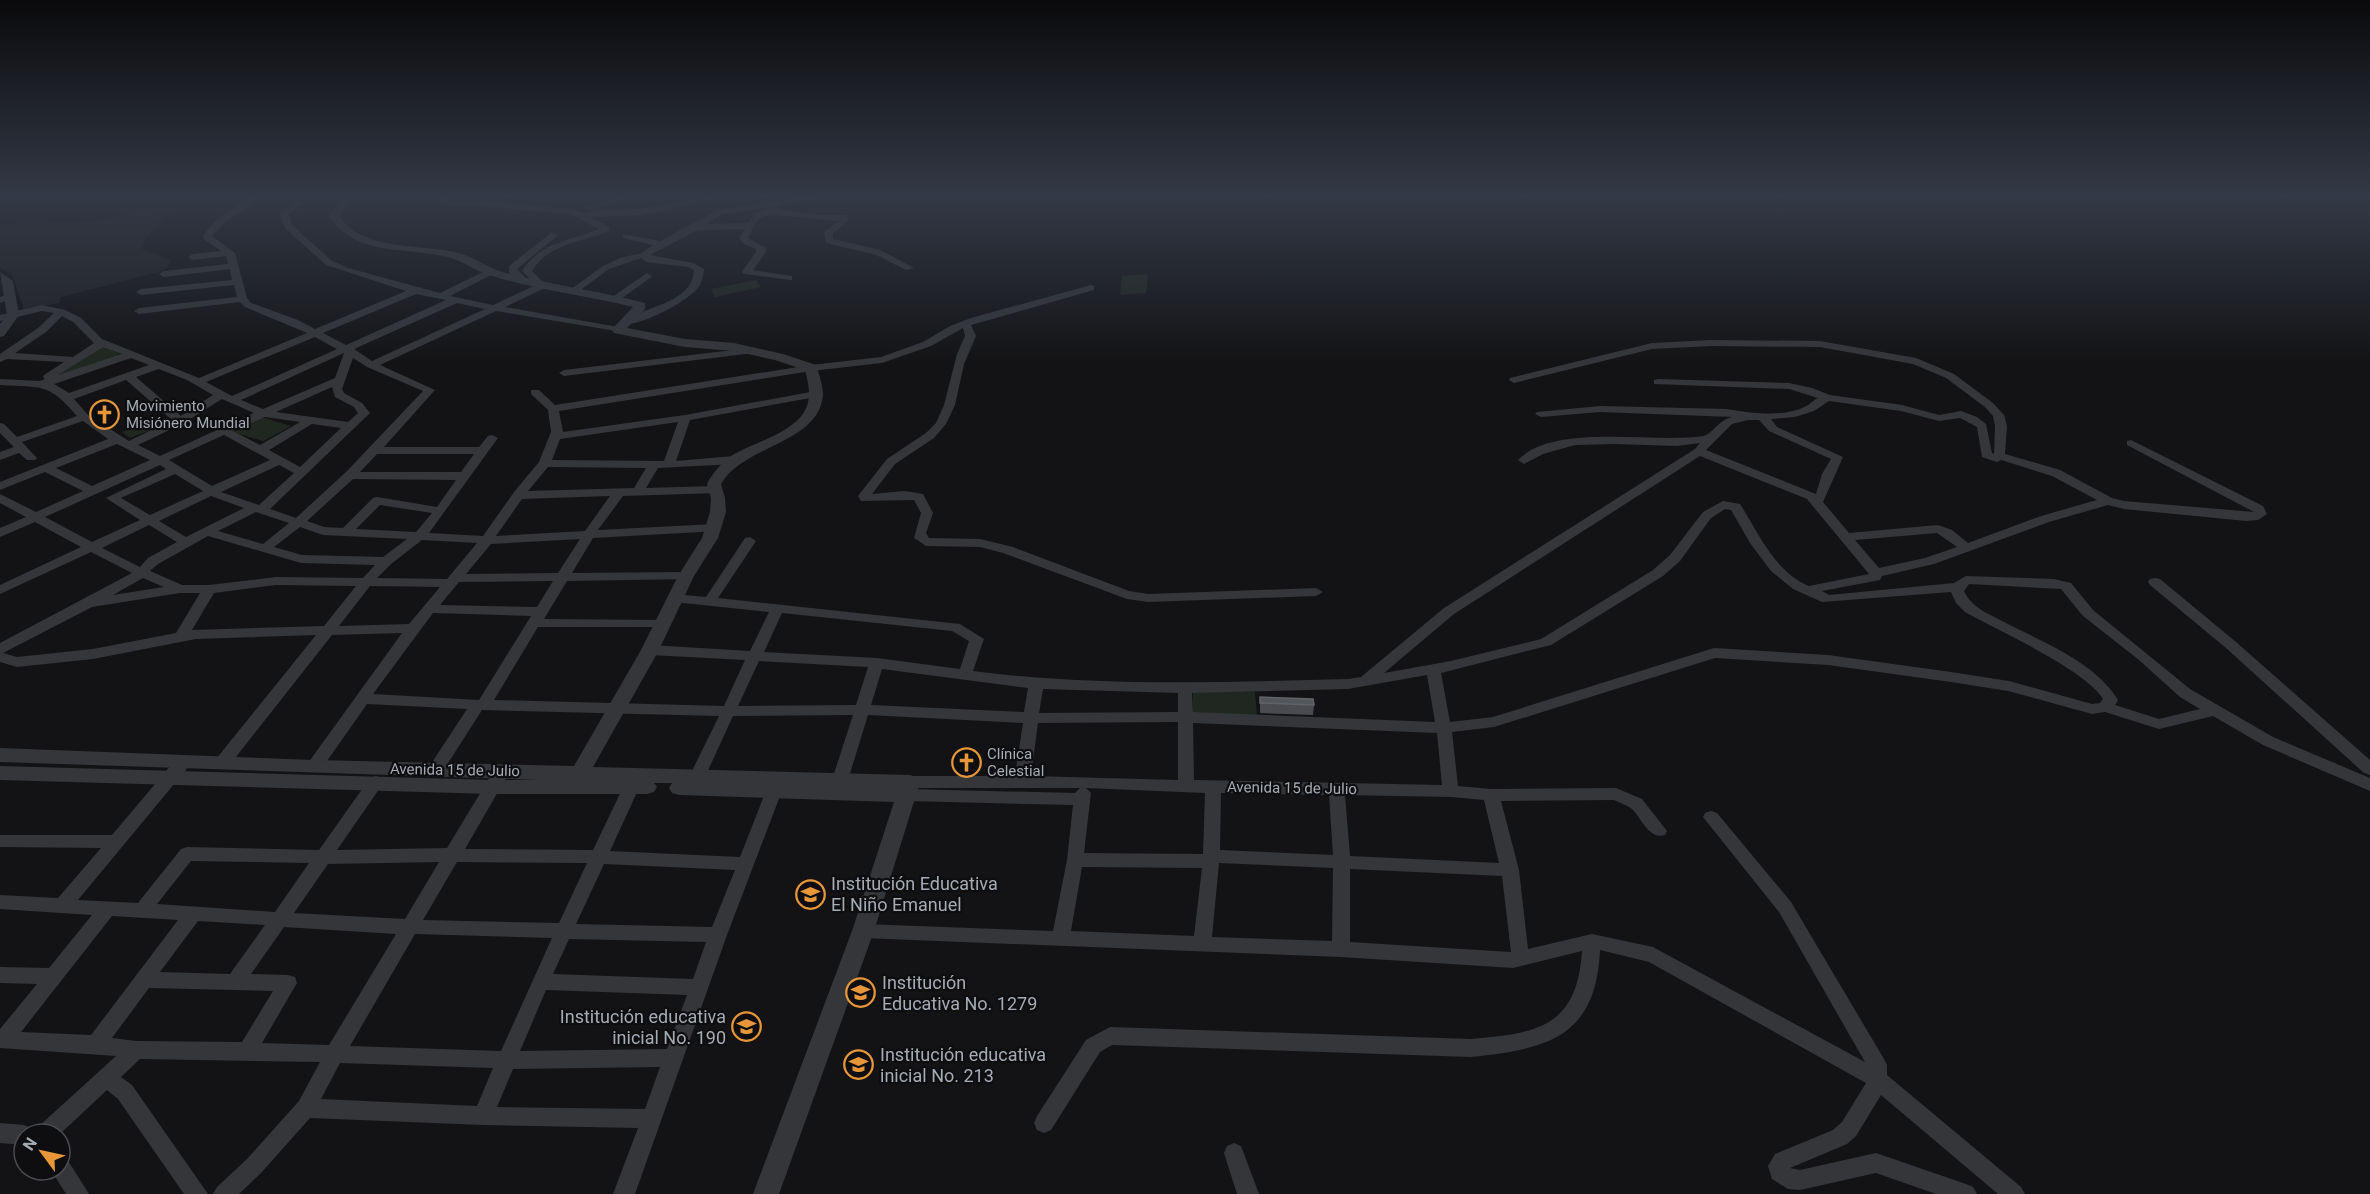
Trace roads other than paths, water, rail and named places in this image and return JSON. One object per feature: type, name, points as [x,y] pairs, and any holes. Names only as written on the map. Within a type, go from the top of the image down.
[{"type":"street","points":[[193,257],[230,253],[242,299],[256,309],[294,322],[371,365],[430,390],[375,450],[299,524],[264,549]]},
{"type":"street","points":[[318,253],[329,262],[415,291],[495,308],[623,326],[685,343],[734,347],[811,368]]},
{"type":"street","points":[[438,253],[454,255],[490,272],[523,279],[542,286],[641,306],[623,326]]},
{"type":"street","points":[[523,279],[512,271],[512,268],[531,253]]},
{"type":"street","points":[[542,286],[527,271],[531,262],[546,253]]},
{"type":"street","points":[[572,292],[609,264],[622,258],[648,253]]},
{"type":"street","points":[[760,253],[747,272],[789,278]]},
{"type":"street","points":[[879,253],[909,268]]},
{"type":"street","points":[[623,326],[686,296],[697,283],[700,275],[699,269],[690,265],[646,259],[645,255]]},
{"type":"street","points":[[164,274],[233,266]]},
{"type":"street","points":[[442,296],[490,272]]},
{"type":"street","points":[[0,275],[7,280],[5,298],[13,315]]},
{"type":"street","points":[[615,299],[647,276]]},
{"type":"street","points":[[141,292],[237,282]]},
{"type":"street","points":[[371,365],[542,286]]},
{"type":"street","points":[[553,409],[811,368],[882,360],[906,353],[965,324],[1091,288]]},
{"type":"street","points":[[198,382],[415,291]]},
{"type":"street","points":[[139,311],[242,299]]},
{"type":"street","points":[[130,445],[226,398],[347,350],[457,300]]},
{"type":"street","points":[[0,318],[42,308],[61,312],[77,321],[103,342],[160,365],[262,413],[349,426]]},
{"type":"street","points":[[2,357],[42,330],[61,312]]},
{"type":"street","points":[[0,333],[13,315]]},
{"type":"street","points":[[965,324],[971,333],[970,340],[963,352],[950,407],[943,420],[934,432],[896,457],[878,474],[864,498],[904,495],[919,497],[927,513],[920,533],[920,538],[926,542],[980,543],[1008,550],[1127,596],[1316,592]]},
{"type":"street","points":[[39,384],[103,342]]},
{"type":"street","points":[[1514,380],[1652,346],[1712,343],[1820,344],[1907,360],[1943,372],[1989,405],[1998,415],[2001,426],[2000,456]]},
{"type":"street","points":[[0,649],[140,574],[153,561],[186,542],[257,509],[301,472],[364,413],[357,405],[339,395],[336,389],[347,350]]},
{"type":"street","points":[[564,373],[750,351]]},
{"type":"street","points":[[39,384],[132,354]]},
{"type":"street","points":[[2,357],[75,360]]},
{"type":"street","points":[[68,398],[160,365]]},
{"type":"street","points":[[580,773],[650,650],[686,576],[715,528],[718,498],[714,484],[734,460],[778,438],[805,420],[811,412],[816,394],[811,368]]},
{"type":"street","points":[[128,376],[180,421]]},
{"type":"street","points":[[0,532],[340,380]]},
{"type":"street","points":[[0,382],[48,385],[68,398],[84,417],[117,440],[162,460],[212,492],[323,531],[487,540],[715,528]]},
{"type":"street","points":[[1658,382],[1789,386],[1828,398],[1902,408],[1939,418],[1965,416],[1976,420],[1982,426],[1986,454],[2056,473],[2108,501],[2124,505],[2246,517],[2261,514],[2259,509],[2131,443]]},
{"type":"street","points":[[314,767],[412,628],[487,540],[518,495],[545,463],[557,432],[553,409],[535,392]]},
{"type":"street","points":[[555,436],[685,418],[816,394]]},
{"type":"street","points":[[1541,414],[1568,410],[1613,409],[1727,412],[1746,417],[1763,417],[1799,413],[1828,398]]},
{"type":"street","points":[[0,456],[18,445],[84,417]]},
{"type":"street","points":[[1365,681],[1449,611],[1699,451],[1723,424],[1746,417]]},
{"type":"street","points":[[1763,417],[1773,429],[1837,457],[1837,461],[1827,476],[1823,494],[1817,502]]},
{"type":"street","points":[[669,465],[685,418]]},
{"type":"street","points":[[260,450],[311,420]]},
{"type":"street","points":[[0,426],[31,458]]},
{"type":"street","points":[[225,431],[301,472]]},
{"type":"street","points":[[222,763],[367,581],[386,561],[420,536],[492,438]]},
{"type":"street","points":[[1524,460],[1540,449],[1555,446],[1608,441],[1673,442],[1709,439]]},
{"type":"street","points":[[0,486],[117,440]]},
{"type":"street","points":[[375,450],[483,451]]},
{"type":"street","points":[[1699,451],[1802,490],[1817,502],[1876,573]]},
{"type":"street","points":[[0,590],[279,460]]},
{"type":"street","points":[[545,463],[669,465],[734,460]]},
{"type":"street","points":[[638,493],[654,465]]},
{"type":"street","points":[[46,468],[92,491]]},
{"type":"street","points":[[175,469],[112,498],[186,542]]},
{"type":"street","points":[[350,475],[463,476]]},
{"type":"street","points":[[518,495],[715,490]]},
{"type":"street","points":[[435,770],[538,618],[588,536],[620,494]]},
{"type":"street","points":[[0,498],[37,516],[90,548],[140,574],[180,589]]},
{"type":"street","points":[[346,532],[377,501],[440,511]]},
{"type":"street","points":[[1808,590],[1871,579],[1876,573],[1929,561],[2045,519],[2108,501]]},
{"type":"street","points":[[650,650],[877,663],[1036,684],[1185,688],[1330,686],[1433,669],[1546,642],[1658,573],[1676,558],[1707,515],[1723,505],[1736,507],[1749,534],[1784,575],[1800,587],[1827,599],[1959,587],[1966,580],[2054,583],[2066,586],[2088,613],[2185,693],[2212,711],[2268,741],[2370,785]]},
{"type":"street","points":[[1845,537],[1938,529],[1948,533],[1966,548]]},
{"type":"street","points":[[207,532],[297,558],[386,561]]},
{"type":"street","points":[[710,602],[750,541]]},
{"type":"street","points":[[276,581],[297,558]]},
{"type":"street","points":[[89,603],[180,589],[209,590],[276,581],[686,576]]},
{"type":"street","points":[[2155,582],[2231,645],[2370,769]]},
{"type":"street","points":[[1959,587],[1959,596],[1970,609],[2075,668],[2104,687],[2111,700],[2105,707]]},
{"type":"street","points":[[181,637],[209,590]]},
{"type":"street","points":[[674,598],[955,627],[976,639],[965,674]]},
{"type":"street","points":[[429,609],[538,618],[663,624]]},
{"type":"street","points":[[697,777],[777,609]]},
{"type":"street","points":[[0,657],[17,662],[93,654],[196,634],[412,628]]},
{"type":"street","points":[[364,699],[480,705],[729,711],[863,710],[1032,718],[1185,717],[1444,728],[1494,722],[1714,653],[1828,660],[2009,686],[2071,705],[2092,709],[2105,707],[2159,724],[2212,711]]},
{"type":"street","points":[[840,780],[877,663]]},
{"type":"street","points":[[1433,669],[1444,728],[1451,791]]},
{"type":"street","points":[[1022,782],[1036,684]]},
{"type":"street","points":[[1185,688],[1186,787]]},
{"type":"street","name":"Avenida 15 de Julio","points":[[0,755],[177,770],[376,782],[497,779],[634,781],[908,788],[1082,799]]},
{"type":"street","name":"Avenida 15 de Julio","points":[[0,773],[177,770],[222,763],[435,770],[497,779],[580,773],[634,781],[697,777],[776,785],[840,780],[908,788],[1022,782],[1084,782],[1186,787],[1451,791],[1491,795],[1616,794],[1636,803],[1659,831]]},
{"type":"street","points":[[63,905],[177,770]]},
{"type":"street","points":[[224,1194],[254,1166],[306,1108],[334,1055],[497,779]]},
{"type":"street","points":[[483,1116],[540,982],[634,781]]},
{"type":"street","points":[[235,982],[376,782]]},
{"type":"street","points":[[1060,940],[1075,860],[1084,782]]},
{"type":"street","points":[[624,1194],[718,935],[776,785]]},
{"type":"street","points":[[1202,944],[1211,858],[1213,787]]},
{"type":"street","points":[[766,1194],[863,931],[908,788]]},
{"type":"street","points":[[1337,789],[1342,863],[1341,949]]},
{"type":"street","points":[[1491,795],[1510,870],[1518,915],[1520,959]]},
{"type":"street","points":[[1711,817],[1785,907],[1877,1065],[1877,1078],[1858,1118],[1849,1129],[1840,1137],[1782,1161],[1778,1166],[1780,1174],[1793,1181],[1876,1163],[1966,1194]]},
{"type":"street","points":[[0,841],[117,842]]},
{"type":"street","points":[[143,910],[187,854],[322,857],[453,855],[599,857],[746,864]]},
{"type":"street","points":[[1075,860],[1211,858],[1510,870]]},
{"type":"street","points":[[0,902],[410,927],[718,935]]},
{"type":"street","points":[[2,1039],[107,909]]},
{"type":"street","points":[[96,1044],[192,914]]},
{"type":"street","points":[[863,931],[1341,949],[1513,960],[1592,941],[1653,955],[1877,1078],[2014,1194]]},
{"type":"street","points":[[1044,1123],[1093,1046],[1110,1036],[1365,1047],[1471,1048],[1511,1044],[1534,1038],[1560,1028],[1579,1004],[1588,982],[1592,941]]},
{"type":"street","points":[[0,975],[53,976]]},
{"type":"street","points":[[144,980],[288,983],[247,1051]]},
{"type":"street","points":[[540,982],[699,987]]},
{"type":"street","points":[[2,1039],[96,1044],[136,1050],[247,1051],[506,1060],[674,1058]]},
{"type":"street","points":[[58,1122],[136,1050]]},
{"type":"street","points":[[108,1078],[125,1092],[197,1194]]},
{"type":"street","points":[[306,1108],[483,1116],[651,1119]]},
{"type":"street","points":[[1234,1153],[1248,1194]]},
{"type":"place","name":"Movimiento Misiónero Mundial","points":[[105,415]]},
{"type":"place","name":"Clínica Celestial","points":[[966,763]]},
{"type":"place","name":"Institución Educativa El Niño Emanuel","points":[[810,894]]},
{"type":"place","name":"Institución Educativa No. 1279","points":[[861,993]]},
{"type":"place","name":"Institución educativa inicial No. 190","points":[[747,1027]]},
{"type":"place","name":"Institución educativa inicial No. 213","points":[[859,1065]]}]
